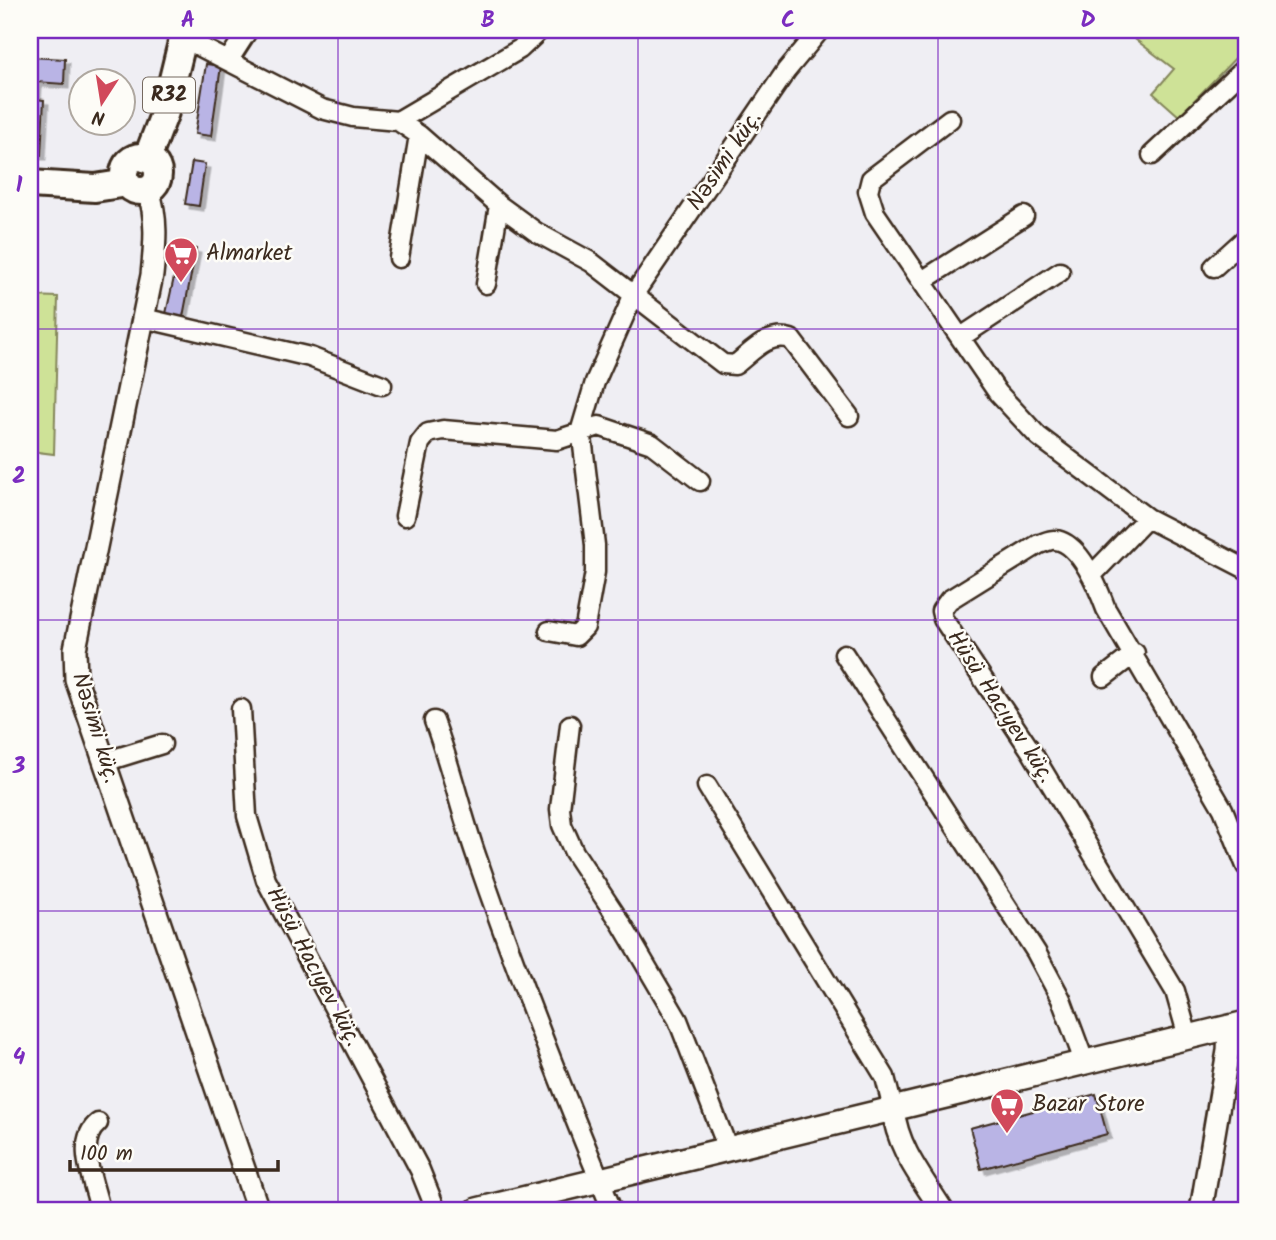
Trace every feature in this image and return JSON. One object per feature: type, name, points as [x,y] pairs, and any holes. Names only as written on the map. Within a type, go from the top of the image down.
[{"type":"main road","name":"R32","points":[[137,186],[158,178],[158,170],[147,159],[165,112],[184,34]]},
{"type":"main road","points":[[30,184],[87,188],[137,186]]},
{"type":"main road","points":[[477,1210],[1238,1025]]},
{"type":"street","points":[[228,61],[248,30]]},
{"type":"street","points":[[398,121],[520,49],[540,30]]},
{"type":"street","name":"Nəsimi küç.","points":[[549,631],[576,636],[585,627],[594,572],[595,545],[581,429],[595,382],[634,294],[786,71],[820,30]]},
{"type":"street","points":[[184,34],[228,61],[322,109],[353,117],[398,121],[419,135],[499,205],[536,232],[591,262],[723,364],[735,365],[770,338],[779,336],[791,339],[849,416]]},
{"type":"street","points":[[1152,155],[1246,67]]},
{"type":"street","points":[[950,119],[871,179],[868,191],[875,213],[998,393],[1038,436],[1147,518],[1246,569]]},
{"type":"street","points":[[399,258],[419,135]]},
{"type":"street","name":"Nəsimi küç.","points":[[137,186],[154,209],[156,231],[152,275],[75,649],[76,679],[258,1210]]},
{"type":"street","points":[[486,284],[499,205]]},
{"type":"street","points":[[922,281],[1024,216]]},
{"type":"street","points":[[1214,267],[1246,238]]},
{"type":"street","points":[[961,337],[1060,272]]},
{"type":"street","points":[[143,318],[310,358],[382,384]]},
{"type":"street","points":[[405,516],[420,443],[428,433],[443,430],[557,440],[570,437],[581,429],[599,426],[652,444],[699,481]]},
{"type":"street","points":[[1093,574],[1147,518]]},
{"type":"street","name":"Hüsü Hacıyev küç.","points":[[1188,1037],[1175,992],[1031,751],[943,619],[941,611],[949,600],[1039,544],[1054,540],[1065,543],[1093,574],[1106,609],[1135,653],[1223,808],[1246,866]]},
{"type":"street","points":[[1104,677],[1135,653]]},
{"type":"street","points":[[844,654],[1035,953],[1061,999],[1084,1061]]},
{"type":"street","name":"Hüsü Hacıyev küç.","points":[[241,709],[247,816],[254,847],[266,880],[420,1170],[436,1210]]},
{"type":"street","points":[[434,721],[446,751],[460,810],[528,1005],[612,1210]]},
{"type":"street","points":[[570,725],[560,809],[562,825],[574,852],[621,923],[678,1020],[728,1149]]},
{"type":"street","points":[[104,762],[162,744]]},
{"type":"street","points":[[706,786],[885,1077],[895,1129],[904,1149],[942,1210]]},
{"type":"street","points":[[1201,1210],[1228,1051],[1238,1025]]},
{"type":"street","points":[[98,1124],[89,1130],[85,1148],[100,1210]]},
{"type":"green space","points":[[1123,30],[1246,30],[1246,47],[1179,116],[1153,93],[1174,69]]},
{"type":"green space","points":[[30,296],[58,297],[54,454],[30,451]]},
{"type":"building","points":[[30,57],[65,59],[64,84],[37,82],[36,99],[44,100],[41,155],[30,155]]},
{"type":"building","points":[[206,64],[221,66],[211,136],[195,134]]},
{"type":"building","points":[[192,162],[205,164],[199,206],[185,204]]},
{"type":"building","name":"Almarket","points":[[181,246],[196,249],[182,322],[165,318]]},
{"type":"building","points":[[1096,1094],[1107,1134],[981,1169],[970,1128]]},
{"type":"place","name":"Almarket","points":[[181,284]]},
{"type":"place","name":"Bazar Store","points":[[1007,1135]]}]
